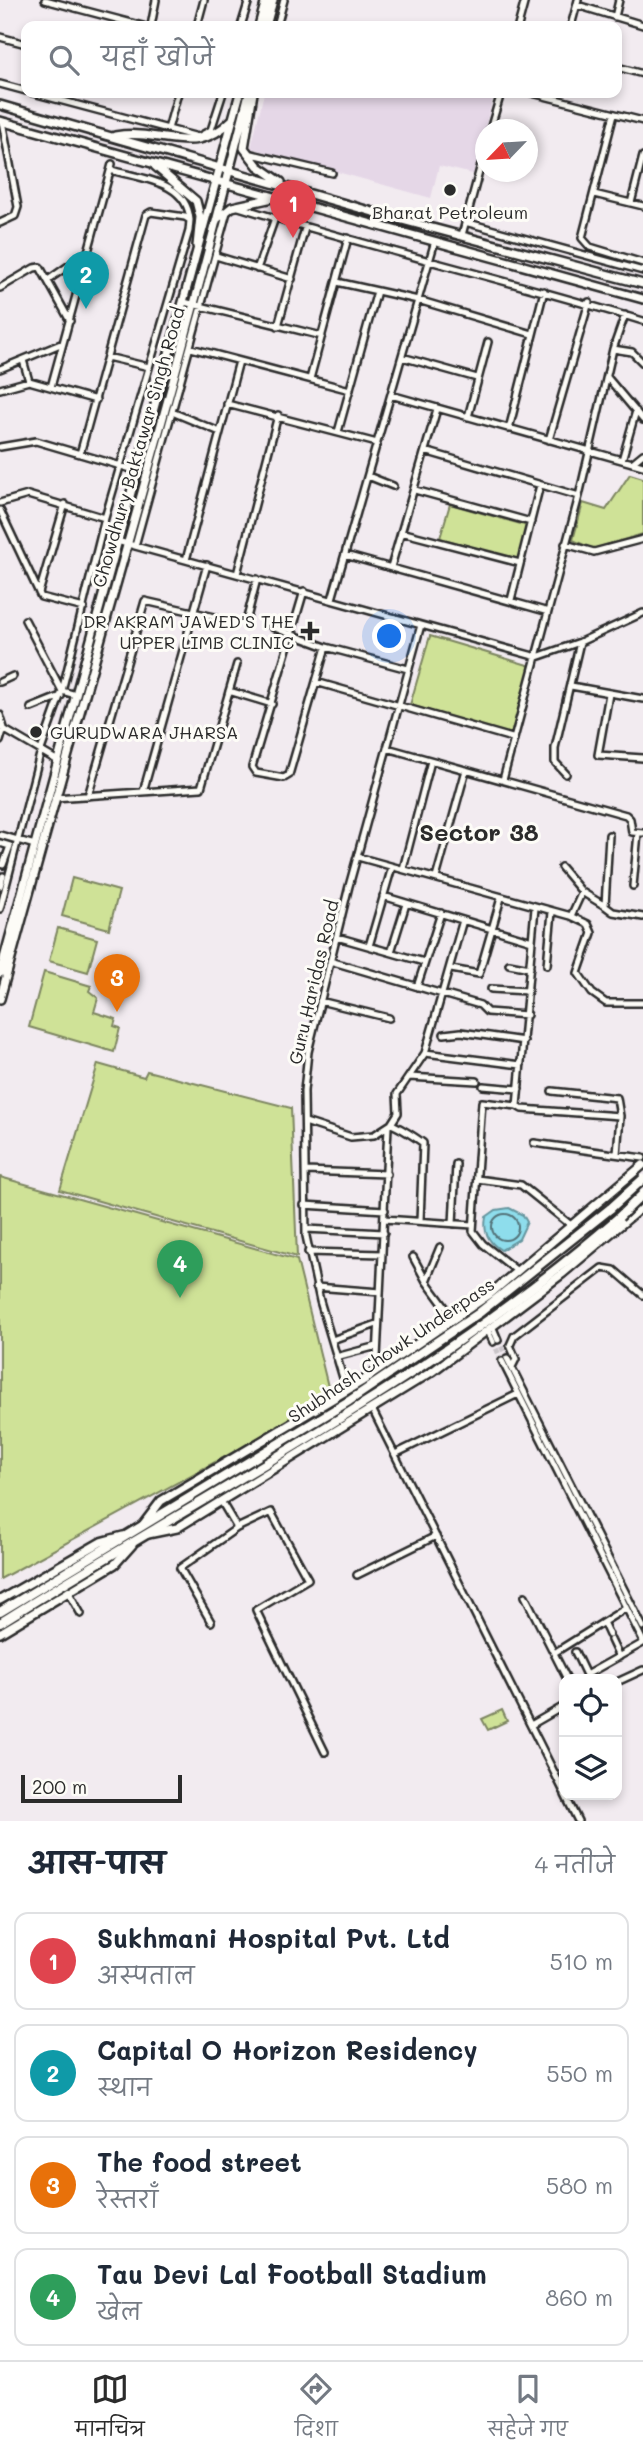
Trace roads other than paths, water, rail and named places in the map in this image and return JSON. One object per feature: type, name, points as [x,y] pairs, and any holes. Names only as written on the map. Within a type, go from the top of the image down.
[{"type":"highway","name":"Shubhash Chowk Underpass","points":[[132,1538],[141,1527],[384,1378],[479,1313],[611,1208],[643,1179]]},
{"type":"highway","name":"Shubhash Chowk Underpass","points":[[132,1538],[147,1535],[379,1395],[486,1322],[619,1217],[643,1194]]},
{"type":"highway","points":[[0,1612],[132,1538]]},
{"type":"highway","points":[[0,1623],[132,1538]]},
{"type":"main road","points":[[260,21],[266,0]]},
{"type":"main road","points":[[267,21],[273,0]]},
{"type":"main road","name":"Chowdhury Baktawar Singh Road","points":[[0,999],[57,798],[138,471],[239,98]]},
{"type":"main road","points":[[252,98],[244,141],[245,152],[282,184]]},
{"type":"main road","name":"Chowdhury Baktawar Singh Road","points":[[0,973],[2,958],[121,542],[158,442],[198,305],[225,185],[252,98]]},
{"type":"main road","points":[[0,105],[401,220],[643,284]]},
{"type":"main road","points":[[111,137],[145,134],[199,141],[215,136],[232,120]]},
{"type":"main road","points":[[1,121],[643,299]]},
{"type":"main road","points":[[154,165],[196,201],[200,217],[198,250]]},
{"type":"main road","points":[[217,219],[232,208],[274,197]]},
{"type":"main road","points":[[384,226],[387,216]]},
{"type":"main road","points":[[398,230],[401,220]]},
{"type":"main road","points":[[555,274],[558,261]]},
{"type":"main road","points":[[141,1527],[161,1501],[347,1391],[454,1319],[517,1271],[643,1165]]},
{"type":"main road","points":[[147,1535],[170,1531],[221,1501],[372,1409],[490,1330],[641,1207],[620,1184]]},
{"type":"main road","points":[[0,1633],[115,1564],[132,1538]]},
{"type":"main road","points":[[0,1600],[101,1542],[132,1538]]},
{"type":"street","points":[[45,0],[124,21]]},
{"type":"street","points":[[151,21],[156,0]]},
{"type":"street","points":[[198,21],[204,0]]},
{"type":"street","points":[[242,21],[248,0]]},
{"type":"street","points":[[278,21],[284,0]]},
{"type":"street","points":[[519,21],[525,0]]},
{"type":"street","points":[[615,17],[620,0]]},
{"type":"street","points":[[573,21],[578,3],[643,24]]},
{"type":"street","points":[[0,37],[21,43]]},
{"type":"street","points":[[622,68],[643,74]]},
{"type":"street","points":[[0,84],[21,90]]},
{"type":"street","points":[[52,98],[194,137],[206,135],[211,130],[221,98]]},
{"type":"street","points":[[168,129],[177,98]]},
{"type":"street","points":[[493,119],[499,98]]},
{"type":"street","points":[[552,98],[643,121]]},
{"type":"street","points":[[614,114],[584,243],[643,263]]},
{"type":"street","points":[[0,223],[15,216],[18,207],[1,121]]},
{"type":"street","points":[[245,152],[332,173]]},
{"type":"street","points":[[631,203],[643,156]]},
{"type":"street","points":[[0,886],[19,841],[41,750],[62,693],[105,518],[190,220],[181,195],[161,184],[111,167],[51,387]]},
{"type":"street","points":[[161,184],[163,174]]},
{"type":"street","points":[[462,236],[476,182]]},
{"type":"street","points":[[594,194],[643,206]]},
{"type":"street","points":[[135,546],[191,348],[198,305],[232,208],[590,302],[643,321]]},
{"type":"street","points":[[80,454],[146,215],[151,212],[190,220]]},
{"type":"street","points":[[257,269],[275,218]]},
{"type":"street","points":[[465,222],[643,271]]},
{"type":"street","points":[[278,326],[305,228]]},
{"type":"street","points":[[310,379],[348,238]]},
{"type":"street","points":[[332,599],[435,241]]},
{"type":"street","points":[[48,280],[88,252]]},
{"type":"street","points":[[216,256],[292,279]]},
{"type":"street","points":[[0,288],[38,266],[70,321]]},
{"type":"street","points":[[337,282],[418,300],[532,334]]},
{"type":"street","points":[[338,432],[377,291]]},
{"type":"street","points":[[509,429],[544,291]]},
{"type":"street","points":[[184,302],[322,336]]},
{"type":"street","points":[[549,440],[590,302]]},
{"type":"street","points":[[503,780],[512,738],[537,657],[545,611],[579,496],[613,349],[625,315]]},
{"type":"street","points":[[0,369],[63,342]]},
{"type":"street","points":[[468,417],[488,342]]},
{"type":"street","points":[[191,348],[350,390]]},
{"type":"street","points":[[613,349],[632,352],[643,363]]},
{"type":"street","points":[[107,357],[149,367]]},
{"type":"street","points":[[402,357],[477,379]]},
{"type":"street","points":[[23,360],[29,381]]},
{"type":"street","points":[[186,560],[239,361]]},
{"type":"street","points":[[607,377],[643,420]]},
{"type":"street","points":[[0,389],[29,381],[96,400]]},
{"type":"street","points":[[391,395],[643,466]]},
{"type":"street","points":[[227,404],[278,415],[377,443]]},
{"type":"street","points":[[391,567],[437,409]]},
{"type":"street","points":[[622,460],[636,411]]},
{"type":"street","points":[[172,412],[220,432]]},
{"type":"street","points":[[237,574],[278,415]]},
{"type":"street","points":[[0,447],[15,442],[36,441],[138,471]]},
{"type":"street","points":[[425,451],[579,496]]},
{"type":"street","points":[[631,463],[643,454]]},
{"type":"street","points":[[368,476],[393,486]]},
{"type":"street","points":[[511,600],[540,485]]},
{"type":"street","points":[[415,490],[531,522]]},
{"type":"street","points":[[0,503],[27,495],[105,518]]},
{"type":"street","points":[[39,593],[65,505]]},
{"type":"street","points":[[0,510],[44,599],[83,608]]},
{"type":"street","points":[[401,532],[520,563]]},
{"type":"street","points":[[565,544],[594,552],[643,539]]},
{"type":"street","points":[[121,542],[537,657],[580,642],[641,613],[643,624]]},
{"type":"street","points":[[345,555],[545,611]]},
{"type":"street","points":[[143,792],[196,612],[207,565]]},
{"type":"street","points":[[247,618],[257,579]]},
{"type":"street","points":[[304,591],[252,767],[259,774],[284,778],[289,775],[326,647]]},
{"type":"street","points":[[88,796],[145,601],[215,617]]},
{"type":"street","points":[[25,620],[62,693]]},
{"type":"street","name":"Guru Haridas Road","points":[[347,1391],[308,1252],[304,1171],[308,1052],[421,625]]},
{"type":"street","points":[[272,627],[326,647],[408,669]]},
{"type":"street","points":[[566,774],[559,768],[555,756],[580,642]]},
{"type":"street","points":[[48,799],[201,788],[237,664]]},
{"type":"street","points":[[0,682],[12,676]]},
{"type":"street","points":[[316,682],[512,738]]},
{"type":"street","points":[[571,686],[643,699]]},
{"type":"street","points":[[229,691],[272,704]]},
{"type":"street","points":[[31,708],[62,693],[76,695]]},
{"type":"street","points":[[609,694],[598,755],[643,758]]},
{"type":"street","points":[[0,715],[0,741]]},
{"type":"street","points":[[2,727],[58,761]]},
{"type":"street","points":[[387,748],[626,815],[630,818],[632,832],[640,833],[633,886]]},
{"type":"street","points":[[403,869],[431,761]]},
{"type":"street","points":[[436,878],[466,770]]},
{"type":"street","points":[[0,835],[35,845]]},
{"type":"street","points":[[605,906],[609,835]]},
{"type":"street","points":[[0,843],[10,846],[3,865],[0,864]]},
{"type":"street","points":[[358,857],[571,916],[588,924],[592,933],[579,961],[578,972],[584,983],[606,1003],[643,1003]]},
{"type":"street","points":[[369,946],[392,867]]},
{"type":"street","points":[[561,867],[582,892],[613,912],[643,917]]},
{"type":"street","points":[[1,905],[4,876]]},
{"type":"street","points":[[571,916],[582,892]]},
{"type":"street","points":[[383,896],[532,941]]},
{"type":"street","points":[[451,969],[479,974],[501,898]]},
{"type":"street","points":[[391,952],[407,904]]},
{"type":"street","points":[[517,1106],[535,908]]},
{"type":"street","points":[[547,965],[552,912]]},
{"type":"street","points":[[417,987],[441,913]]},
{"type":"street","points":[[377,1358],[389,1126],[398,1113],[397,1094],[425,1053],[463,920]]},
{"type":"street","points":[[337,937],[424,962]]},
{"type":"street","points":[[330,961],[480,1005],[487,1012],[527,1015]]},
{"type":"street","points":[[509,964],[530,968]]},
{"type":"street","points":[[491,989],[528,991]]},
{"type":"street","points":[[320,1001],[389,1018]]},
{"type":"street","points":[[444,1034],[461,1032],[524,1041]]},
{"type":"street","points":[[425,1053],[521,1065]]},
{"type":"street","points":[[410,1077],[477,1081]]},
{"type":"street","points":[[483,1086],[519,1089]]},
{"type":"street","points":[[552,1091],[616,1096],[620,1116],[617,1154]]},
{"type":"street","points":[[517,1271],[478,1240],[473,1225],[482,1102],[517,1106],[522,1110],[620,1116]]},
{"type":"street","points":[[305,1122],[351,1137],[368,1136],[389,1126],[401,1126],[408,1136],[423,1143],[420,1221]]},
{"type":"street","points":[[534,1143],[643,1158]]},
{"type":"street","points":[[453,1224],[456,1164]]},
{"type":"street","points":[[304,1171],[387,1174]]},
{"type":"street","points":[[477,1179],[521,1185],[572,1226]]},
{"type":"street","points":[[304,1205],[385,1210]]},
{"type":"street","points":[[384,1219],[473,1225]]},
{"type":"street","points":[[306,1229],[384,1233]]},
{"type":"street","points":[[426,1281],[440,1247]]},
{"type":"street","points":[[308,1252],[382,1254]]},
{"type":"street","points":[[413,1256],[426,1281],[454,1319]]},
{"type":"street","points":[[512,1367],[516,1359],[510,1345],[514,1336],[602,1268],[614,1270],[643,1296]]},
{"type":"street","points":[[316,1287],[380,1292]]},
{"type":"street","points":[[332,1340],[377,1324]]},
{"type":"street","points":[[490,1330],[496,1341]]},
{"type":"street","points":[[336,1357],[377,1346]]},
{"type":"street","points":[[575,1652],[586,1675],[643,1642],[520,1393],[505,1360],[512,1367],[520,1393],[643,1627]]},
{"type":"street","points":[[395,1454],[520,1393]]},
{"type":"street","points":[[372,1409],[559,1782]]},
{"type":"street","points":[[221,1501],[237,1528]]},
{"type":"street","points":[[211,1622],[180,1568],[237,1528],[271,1512],[307,1574],[305,1583],[256,1610],[325,1752]]},
{"type":"street","points":[[357,1575],[436,1536]]},
{"type":"street","points":[[68,1591],[81,1614]]},
{"type":"street","points":[[525,1596],[565,1674]]},
{"type":"street","points":[[554,1653],[626,1608]]},
{"type":"street","points":[[604,1624],[619,1657]]},
{"type":"street","points":[[622,1680],[643,1670]]},
{"type":"street","points":[[531,1725],[559,1709]]},
{"type":"street","points":[[568,1800],[579,1821]]},
{"type":"water","points":[[509,1208],[523,1215],[527,1222],[519,1239],[501,1250],[488,1236],[486,1217],[496,1210]]},
{"type":"tunnel","points":[[498,1340],[507,1358]]},
{"type":"tunnel","points":[[493,1342],[502,1361]]},
{"type":"place","name":"Bharat Petroleum","points":[[450,190]]},
{"type":"place","name":"Sukhmani Hospital Pvt. Ltd","points":[[293,238]]},
{"type":"place","name":"Capital O Horizon Residency","points":[[86,309]]},
{"type":"place","name":"DR AKRAM JAWED'S THE UPPER LIMB CLINIC","points":[[310,631]]},
{"type":"place","name":"GURUDWARA JHARSA","points":[[36,732]]},
{"type":"place","name":"The food street","points":[[117,1012]]},
{"type":"place","name":"Tau Devi Lal Football Stadium","points":[[180,1298]]},
{"type":"district","name":"Sector 38","points":[[479,831]]}]
